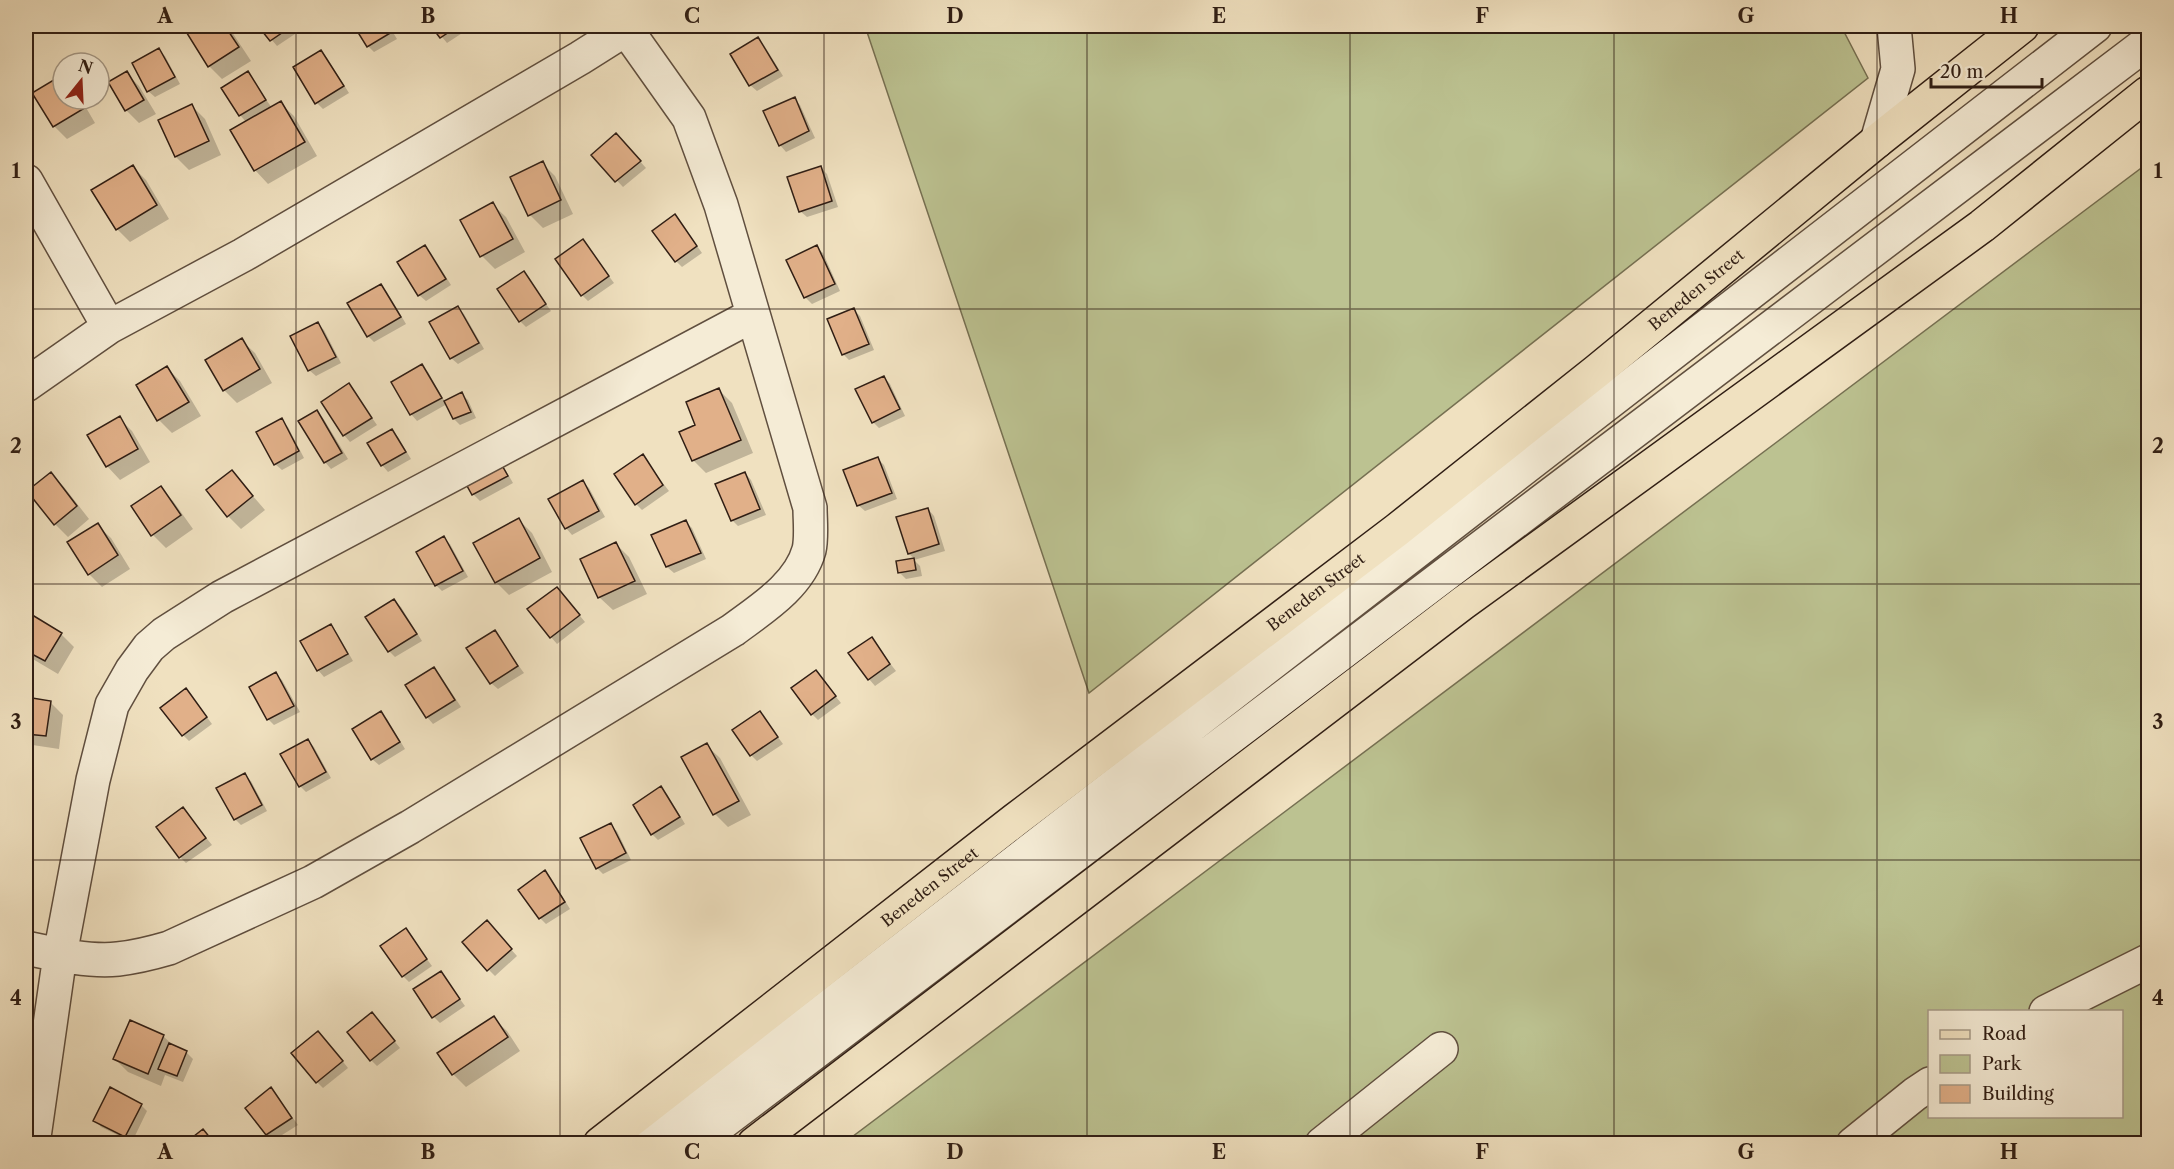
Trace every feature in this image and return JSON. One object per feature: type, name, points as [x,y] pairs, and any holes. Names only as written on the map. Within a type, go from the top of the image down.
[{"type":"main road","name":"Beneden Street","points":[[600,1143],[1015,820],[1397,530],[2022,26]]},
{"type":"main road","points":[[754,1143],[1463,603],[1982,226],[2148,93]]},
{"type":"street","points":[[1877,141],[1898,69],[1894,26]]},
{"type":"street","points":[[651,1143],[2095,26]]},
{"type":"street","points":[[26,385],[109,327],[243,255],[626,29],[689,118],[721,206],[810,507],[809,549],[797,573],[780,593],[733,630],[410,827],[313,882],[169,948],[144,955],[116,959],[60,955],[26,948]]},
{"type":"street","points":[[694,1143],[2148,42]]},
{"type":"street","points":[[26,181],[109,327]]},
{"type":"street","points":[[33,1143],[60,955],[93,780],[112,705],[132,670],[149,647],[164,634],[222,597],[753,315]]},
{"type":"street","points":[[2048,1010],[2148,961]]},
{"type":"street","points":[[1322,1143],[1441,1049]]},
{"type":"street","points":[[1853,1143],[1928,1085]]},
{"type":"green space","points":[[865,26],[1841,26],[1868,78],[1089,693]]},
{"type":"green space","points":[[2148,163],[2148,1143],[844,1143]]},
{"type":"building","points":[[192,26],[225,26],[239,47],[208,67],[185,30]]},
{"type":"building","points":[[258,26],[292,26],[270,41]]},
{"type":"building","points":[[354,26],[388,26],[392,32],[367,47]]},
{"type":"building","points":[[431,26],[458,26],[440,38]]},
{"type":"building","points":[[758,37],[778,70],[749,86],[730,54]]},
{"type":"building","points":[[159,48],[175,77],[147,92],[132,63]]},
{"type":"building","points":[[321,50],[344,86],[315,104],[293,67]]},
{"type":"building","points":[[127,71],[144,100],[125,111],[111,87],[111,80]]},
{"type":"building","points":[[248,71],[266,100],[239,116],[221,88]]},
{"type":"building","points":[[51,82],[51,111],[80,111],[53,127],[32,93]]},
{"type":"building","points":[[795,97],[809,131],[779,146],[763,111]]},
{"type":"building","points":[[281,101],[305,142],[254,171],[230,130]]},
{"type":"building","points":[[192,104],[209,141],[175,157],[158,120]]},
{"type":"building","points":[[616,133],[641,161],[615,182],[591,155]]},
{"type":"building","points":[[543,161],[561,200],[528,216],[510,177]]},
{"type":"building","points":[[133,165],[157,205],[116,230],[91,190]]},
{"type":"building","points":[[821,166],[832,201],[799,212],[787,177]]},
{"type":"building","points":[[493,202],[513,239],[480,257],[460,220]]},
{"type":"building","points":[[675,214],[697,246],[675,262],[652,231]]},
{"type":"building","points":[[583,239],[609,276],[581,296],[555,259]]},
{"type":"building","points":[[425,245],[446,279],[418,296],[397,262]]},
{"type":"building","points":[[817,245],[835,284],[804,298],[786,260]]},
{"type":"building","points":[[524,271],[546,304],[519,322],[497,289]]},
{"type":"building","points":[[381,284],[401,317],[367,337],[347,303]]},
{"type":"building","points":[[458,306],[479,343],[450,359],[429,322]]},
{"type":"building","points":[[854,308],[869,344],[842,355],[827,319]]},
{"type":"building","points":[[318,322],[336,357],[308,371],[290,336]]},
{"type":"building","points":[[242,338],[260,369],[223,391],[205,360]]},
{"type":"building","points":[[422,364],[442,398],[410,415],[391,382]]},
{"type":"building","points":[[167,366],[189,402],[157,421],[136,385]]},
{"type":"building","points":[[884,376],[900,409],[872,423],[855,389]]},
{"type":"building","points":[[349,383],[372,418],[343,436],[321,402]]},
{"type":"building","points":[[719,388],[741,440],[692,461],[679,432],[695,425],[686,402]]},
{"type":"building","points":[[462,392],[471,412],[453,419],[444,401]]},
{"type":"building","points":[[317,410],[342,453],[324,463],[298,421]]},
{"type":"building","points":[[120,416],[138,449],[106,467],[87,435]]},
{"type":"building","points":[[282,418],[299,451],[274,465],[256,432]]},
{"type":"building","points":[[392,429],[406,452],[381,466],[367,443]]},
{"type":"building","points":[[495,453],[508,476],[472,495],[460,473]]},
{"type":"building","points":[[643,454],[663,485],[635,505],[614,474]]},
{"type":"building","points":[[878,457],[892,493],[857,506],[843,470]]},
{"type":"building","points":[[232,470],[253,496],[227,517],[206,490]]},
{"type":"building","points":[[51,472],[77,506],[54,525],[27,491]]},
{"type":"building","points":[[745,472],[760,509],[731,521],[715,484]]},
{"type":"building","points":[[583,480],[599,511],[565,529],[548,499]]},
{"type":"building","points":[[161,486],[181,515],[151,536],[131,506]]},
{"type":"building","points":[[928,508],[939,544],[908,554],[896,517]]},
{"type":"building","points":[[519,518],[540,558],[495,583],[473,543]]},
{"type":"building","points":[[686,520],[701,553],[666,567],[651,535]]},
{"type":"building","points":[[98,523],[118,555],[88,575],[67,542]]},
{"type":"building","points":[[444,536],[463,571],[435,586],[416,552]]},
{"type":"building","points":[[616,542],[635,581],[598,598],[580,559]]},
{"type":"building","points":[[914,558],[916,570],[898,573],[896,561]]},
{"type":"building","points":[[557,587],[580,615],[550,638],[527,609]]},
{"type":"building","points":[[394,599],[417,634],[388,652],[365,617]]},
{"type":"building","points":[[29,613],[62,633],[45,661],[26,651],[26,619]]},
{"type":"building","points":[[331,624],[348,654],[317,671],[300,641]]},
{"type":"building","points":[[495,630],[518,666],[490,684],[466,648]]},
{"type":"building","points":[[872,637],[890,664],[868,680],[848,653]]},
{"type":"building","points":[[434,667],[455,700],[426,718],[405,685]]},
{"type":"building","points":[[816,670],[836,696],[811,715],[791,688]]},
{"type":"building","points":[[276,672],[294,706],[267,720],[249,687]]},
{"type":"building","points":[[186,688],[207,717],[182,736],[160,708]]},
{"type":"building","points":[[26,697],[51,701],[46,736],[26,734]]},
{"type":"building","points":[[381,711],[400,742],[371,760],[352,729]]},
{"type":"building","points":[[760,711],[778,737],[750,756],[732,730]]},
{"type":"building","points":[[308,739],[326,772],[299,787],[280,754]]},
{"type":"building","points":[[707,743],[739,801],[713,815],[681,757]]},
{"type":"building","points":[[245,773],[262,805],[234,820],[216,788]]},
{"type":"building","points":[[661,786],[680,817],[651,835],[633,805]]},
{"type":"building","points":[[183,807],[206,838],[179,858],[156,827]]},
{"type":"building","points":[[611,823],[626,853],[596,869],[580,838]]},
{"type":"building","points":[[545,870],[565,902],[539,919],[518,890]]},
{"type":"building","points":[[487,920],[512,949],[487,971],[462,942]]},
{"type":"building","points":[[406,928],[427,959],[402,977],[380,946]]},
{"type":"building","points":[[441,971],[460,999],[432,1018],[413,989]]},
{"type":"building","points":[[372,1012],[395,1041],[370,1061],[347,1032]]},
{"type":"building","points":[[494,1016],[508,1037],[452,1075],[437,1053]]},
{"type":"building","points":[[130,1020],[164,1035],[148,1074],[113,1059]]},
{"type":"building","points":[[318,1031],[343,1061],[316,1083],[291,1053]]},
{"type":"building","points":[[169,1043],[187,1051],[177,1076],[158,1069]]},
{"type":"building","points":[[110,1087],[142,1104],[125,1137],[93,1121]]},
{"type":"building","points":[[271,1087],[292,1118],[266,1135],[245,1108]]},
{"type":"building","points":[[203,1129],[215,1144],[184,1144]]}]
